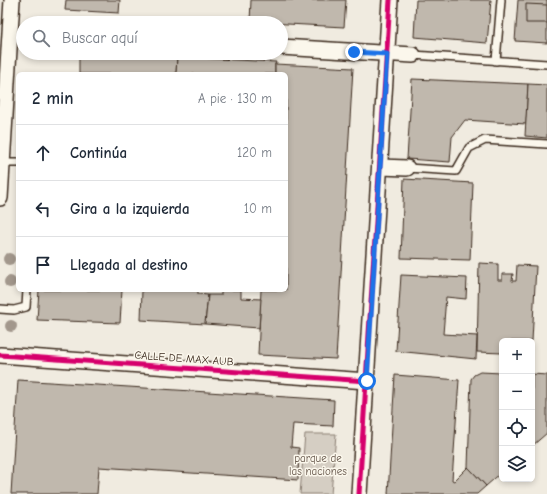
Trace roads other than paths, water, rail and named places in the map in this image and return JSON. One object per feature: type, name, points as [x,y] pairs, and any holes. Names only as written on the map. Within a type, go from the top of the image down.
[{"type":"street","points":[[0,198],[12,0]]},
{"type":"street","points":[[359,494],[390,0]]},
{"type":"street","points":[[288,47],[413,56]]},
{"type":"street","points":[[380,166],[407,168]]},
{"type":"street","name":"CALLE DE MAX AUB","points":[[0,355],[367,381]]},
{"type":"lane","points":[[496,61],[501,0]]},
{"type":"lane","points":[[413,56],[547,64]]},
{"type":"lane","points":[[407,168],[456,171],[469,148],[485,140],[547,144]]},
{"type":"lane","points":[[2,163],[16,163]]},
{"type":"lane","points":[[0,309],[14,310],[26,308],[27,292]]},
{"type":"park label","name":"parque de las naciones","points":[[318,464]]}]
